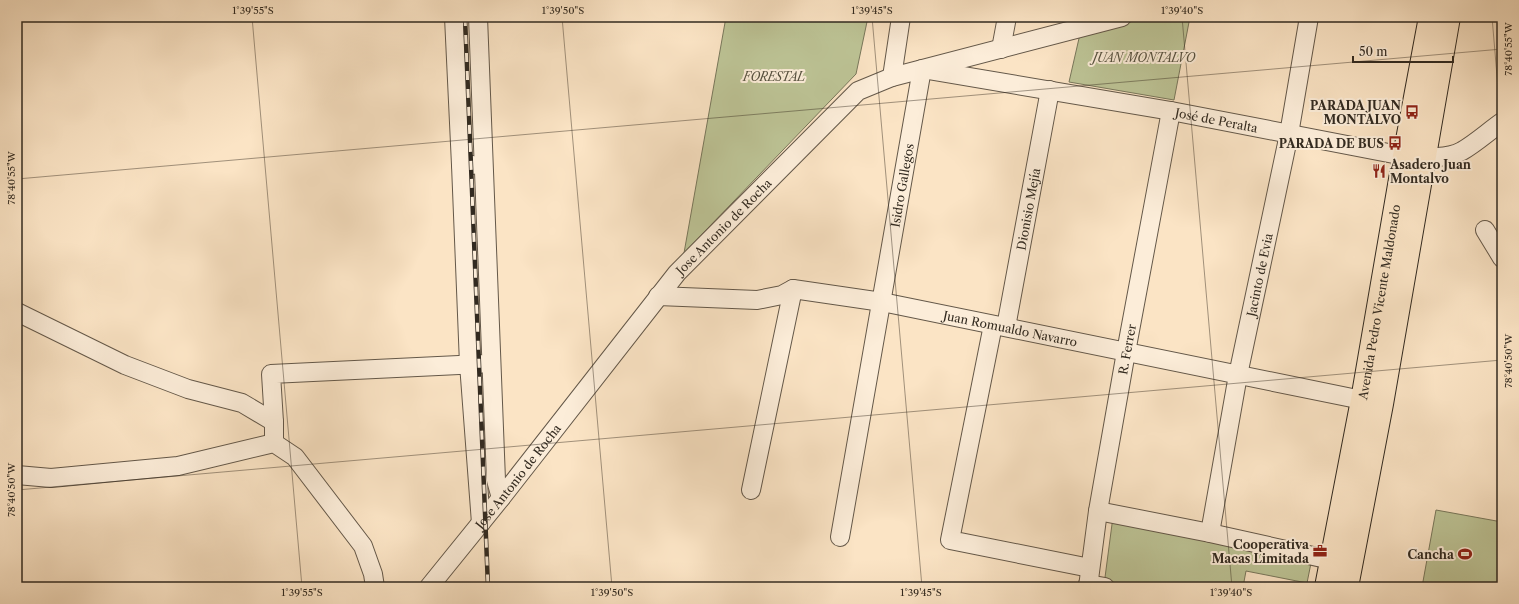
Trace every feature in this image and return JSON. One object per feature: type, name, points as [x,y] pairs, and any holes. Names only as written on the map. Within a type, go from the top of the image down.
[{"type":"main road","name":"Avenida Pedro Vicente Maldonado","points":[[1347,587],[1382,404],[1414,157],[1430,17]]},
{"type":"main road","name":"Avenida Pedro Vicente Maldonado","points":[[1326,587],[1362,400],[1414,157],[1449,17]]},
{"type":"street","points":[[454,17],[469,364],[481,523]]},
{"type":"street","points":[[478,17],[496,480],[501,498]]},
{"type":"street","points":[[892,77],[901,17]]},
{"type":"street","points":[[1001,49],[1007,17]]},
{"type":"street","name":"Jose Antonio de Rocha","points":[[429,587],[501,498],[677,273],[858,91],[892,77],[1122,17]]},
{"type":"street","name":"Jacinto de Evia","points":[[1210,533],[1238,375],[1289,134],[1309,17]]},
{"type":"street","name":"José de Peralta","points":[[922,69],[1171,111],[1414,157],[1443,156],[1461,151],[1502,122]]},
{"type":"street","name":"Isidro Gallegos","points":[[840,537],[922,69]]},
{"type":"street","name":"Dionisio Mejía","points":[[1050,90],[999,326],[950,540],[1093,582]]},
{"type":"street","name":"R. Ferrer","points":[[1093,582],[1098,512],[1171,111]]},
{"type":"street","points":[[461,164],[484,168]]},
{"type":"street","points":[[1485,230],[1502,258]]},
{"type":"street","points":[[658,296],[757,300],[782,295],[792,289]]},
{"type":"street","points":[[751,490],[792,289]]},
{"type":"street","name":"Juan Romualdo Navarro","points":[[792,289],[882,302],[1362,400]]},
{"type":"street","points":[[17,312],[125,365],[188,389],[242,404],[274,422]]},
{"type":"street","points":[[274,443],[271,374],[491,363]]},
{"type":"street","points":[[17,475],[51,478],[178,466],[274,443],[295,457],[363,546],[373,574],[375,587]]},
{"type":"street","points":[[1098,512],[1210,533],[1331,560]]},
{"type":"green space","name":"FORESTAL","points":[[726,17],[868,17],[856,74],[684,253]]},
{"type":"green space","name":"JUAN MONTALVO","points":[[1150,17],[1190,17],[1174,100],[1069,82],[1080,34]]},
{"type":"green space","points":[[1114,509],[1314,548],[1307,583],[1246,571],[1243,587],[1115,587],[1104,585]]},
{"type":"green space","name":"Cancha","points":[[1436,510],[1502,522],[1502,587],[1422,587]]},
{"type":"railway","points":[[465,17],[488,587]]},
{"type":"place","name":"PARADA JUAN MONTALVO","points":[[1412,112]]},
{"type":"place","name":"PARADA DE BUS","points":[[1395,143]]},
{"type":"place","name":"Asadero Juan Montalvo","points":[[1379,171]]},
{"type":"place","name":"Cooperativa Macas Limitada","points":[[1320,551]]},
{"type":"place","name":"Cancha","points":[[1465,554]]}]
